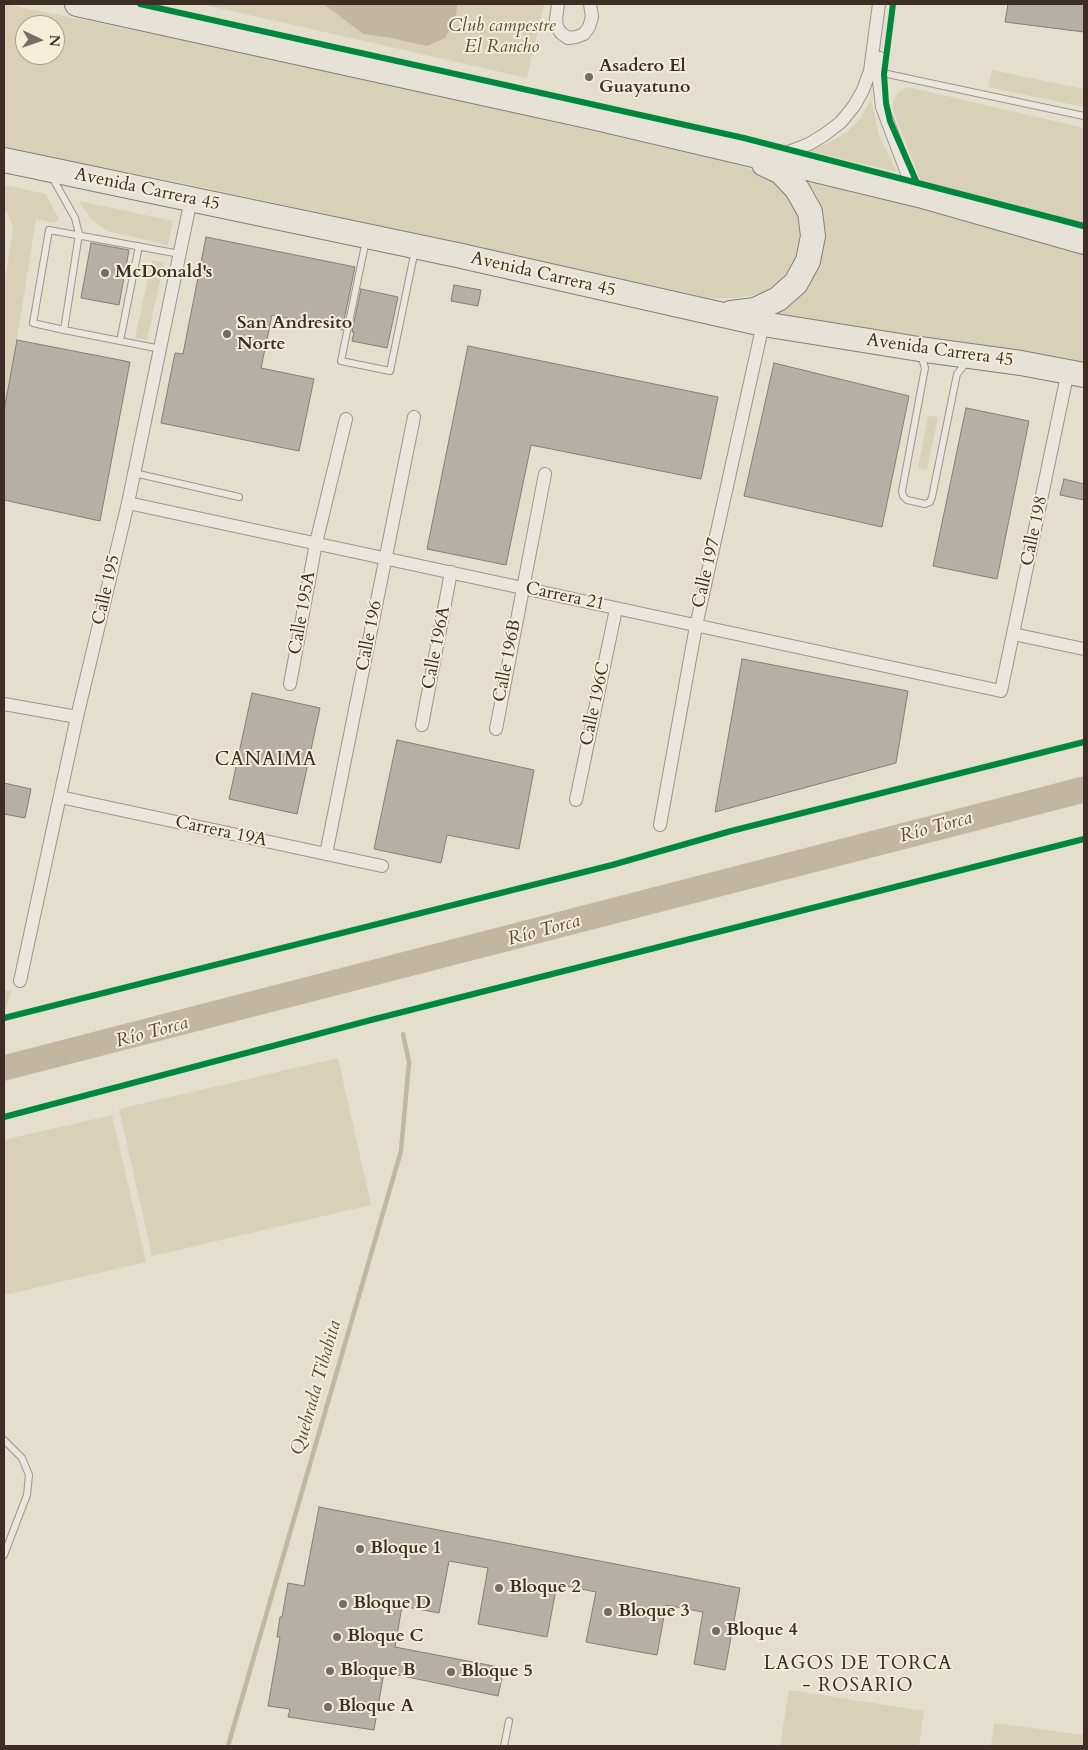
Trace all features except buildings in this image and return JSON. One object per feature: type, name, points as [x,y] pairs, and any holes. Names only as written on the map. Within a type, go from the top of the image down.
[{"type":"highway","points":[[77,4],[592,117],[737,151],[919,195],[1084,242]]},
{"type":"highway","points":[[707,312],[731,313],[755,310],[778,300],[796,283],[808,261],[813,236],[810,212],[797,189],[781,172],[737,151]]},
{"type":"highway","name":"Avenida Carrera 45","points":[[4,160],[367,236],[763,324],[1076,373]]},
{"type":"street","points":[[558,4],[557,27],[568,38],[584,34],[590,26],[592,17],[590,4]]},
{"type":"street","points":[[879,4],[874,72],[882,107],[907,173],[919,195]]},
{"type":"street","points":[[770,159],[809,144],[841,122],[874,72],[888,4]]},
{"type":"street","name":"Calle 195","points":[[20,981],[77,718],[128,503],[191,199]]},
{"type":"street","name":"Calle 197","points":[[660,825],[696,626],[763,324]]},
{"type":"street","name":"Calle 198","points":[[1001,690],[1076,373]]},
{"type":"street","name":"Calle 196","points":[[326,854],[414,417]]},
{"type":"street","name":"Calle 195A","points":[[290,684],[316,543],[346,418]]},
{"type":"street","name":"Calle 196B","points":[[496,729],[545,474]]},
{"type":"street","name":"Carrera 21","points":[[128,503],[1001,690]]},
{"type":"street","name":"Calle 196A","points":[[422,725],[452,572]]},
{"type":"street","name":"Calle 196C","points":[[576,800],[616,608]]},
{"type":"street","points":[[1013,634],[1084,650]]},
{"type":"street","points":[[4,704],[77,718]]},
{"type":"street","name":"Carrera 19A","points":[[60,797],[382,866]]},
{"type":"lane","points":[[874,72],[1084,116]]},
{"type":"lane","points":[[48,170],[69,205],[79,234],[64,330]]},
{"type":"lane","points":[[161,348],[33,324],[49,230],[180,254]]},
{"type":"lane","points":[[367,236],[341,361],[349,363],[390,371],[416,247]]},
{"type":"lane","points":[[120,341],[139,246]]},
{"type":"lane","points":[[919,349],[925,368],[902,491],[903,496],[908,500],[924,504],[930,502],[932,497],[957,374],[972,356]]},
{"type":"lane","points":[[134,474],[239,497]]},
{"type":"lane","points":[[4,1440],[22,1458],[29,1475],[28,1495],[4,1555]]},
{"type":"lane","points":[[504,1746],[509,1721]]},
{"type":"green space","points":[[4,4],[59,15],[15,15],[15,65],[65,65],[65,16],[288,61],[732,163],[763,174],[788,193],[797,210],[801,225],[801,244],[795,263],[780,282],[762,293],[738,298],[708,298],[197,186],[4,148]]},
{"type":"green space","name":"Club campestre El Rancho","points":[[201,4],[544,4],[527,78]]},
{"type":"green space","points":[[992,70],[1084,89],[1084,107],[988,87]]},
{"type":"green space","points":[[908,87],[1084,128],[1084,224],[921,181],[894,113],[893,103],[896,96],[900,91]]},
{"type":"green space","points":[[871,99],[879,136],[897,172],[809,151],[847,132],[861,118]]},
{"type":"green space","points":[[804,177],[1084,254],[1084,363],[771,313],[804,289],[819,265],[825,240],[824,218],[818,198]]},
{"type":"green space","points":[[4,185],[46,194],[59,219],[55,223],[36,219],[4,412],[4,288],[13,228],[8,214],[4,210]]},
{"type":"green space","points":[[79,201],[173,221],[168,245],[107,231],[90,218]]},
{"type":"green space","points":[[152,260],[164,263],[147,340],[135,338]]},
{"type":"green space","points":[[928,416],[938,417],[927,470],[918,468]]},
{"type":"green space","points":[[12,990],[5,1011],[4,1011],[4,991]]},
{"type":"green space","points":[[338,1058],[371,1205],[152,1256],[119,1109]]},
{"type":"green space","points":[[112,1115],[146,1262],[4,1295],[4,1140]]},
{"type":"green space","points":[[789,1690],[924,1711],[919,1746],[780,1746]]},
{"type":"green space","points":[[994,1723],[1084,1735],[1084,1746],[991,1746]]},
{"type":"water","points":[[324,4],[457,4],[456,19],[445,38],[427,46],[363,34]]},
{"type":"water","name":"Río Torca","points":[[1084,776],[1084,803],[4,1081],[4,1055]]},
{"type":"waterway","name":"Quebrada Tibabita","points":[[228,1746],[401,1151],[409,1062],[403,1034]]},
{"type":"cycle path","points":[[140,4],[744,138],[1084,226]]},
{"type":"cycle path","points":[[893,4],[884,74],[886,103],[890,121],[917,183]]},
{"type":"cycle path","points":[[4,1018],[612,865],[731,831],[1084,742]]},
{"type":"cycle path","points":[[4,1117],[371,1020],[1084,839]]},
{"type":"place","name":"Asadero El Guayatuno","points":[[589,77]]},
{"type":"place","name":"McDonald's","points":[[105,273]]},
{"type":"place","name":"San Andresito Norte","points":[[227,334]]},
{"type":"place","name":"Bloque 1","points":[[360,1549]]},
{"type":"place","name":"Bloque 2","points":[[499,1588]]},
{"type":"place","name":"Bloque D","points":[[343,1604]]},
{"type":"place","name":"Bloque 3","points":[[608,1612]]},
{"type":"place","name":"Bloque 4","points":[[716,1631]]},
{"type":"place","name":"Bloque C","points":[[337,1637]]},
{"type":"place","name":"Bloque B","points":[[330,1671]]},
{"type":"place","name":"Bloque 5","points":[[451,1672]]},
{"type":"place","name":"Bloque A","points":[[328,1707]]},
{"type":"district","name":"CANAIMA","points":[[266,761]]},
{"type":"district","name":"LAGOS DE TORCA - ROSARIO","points":[[858,1676]]}]
